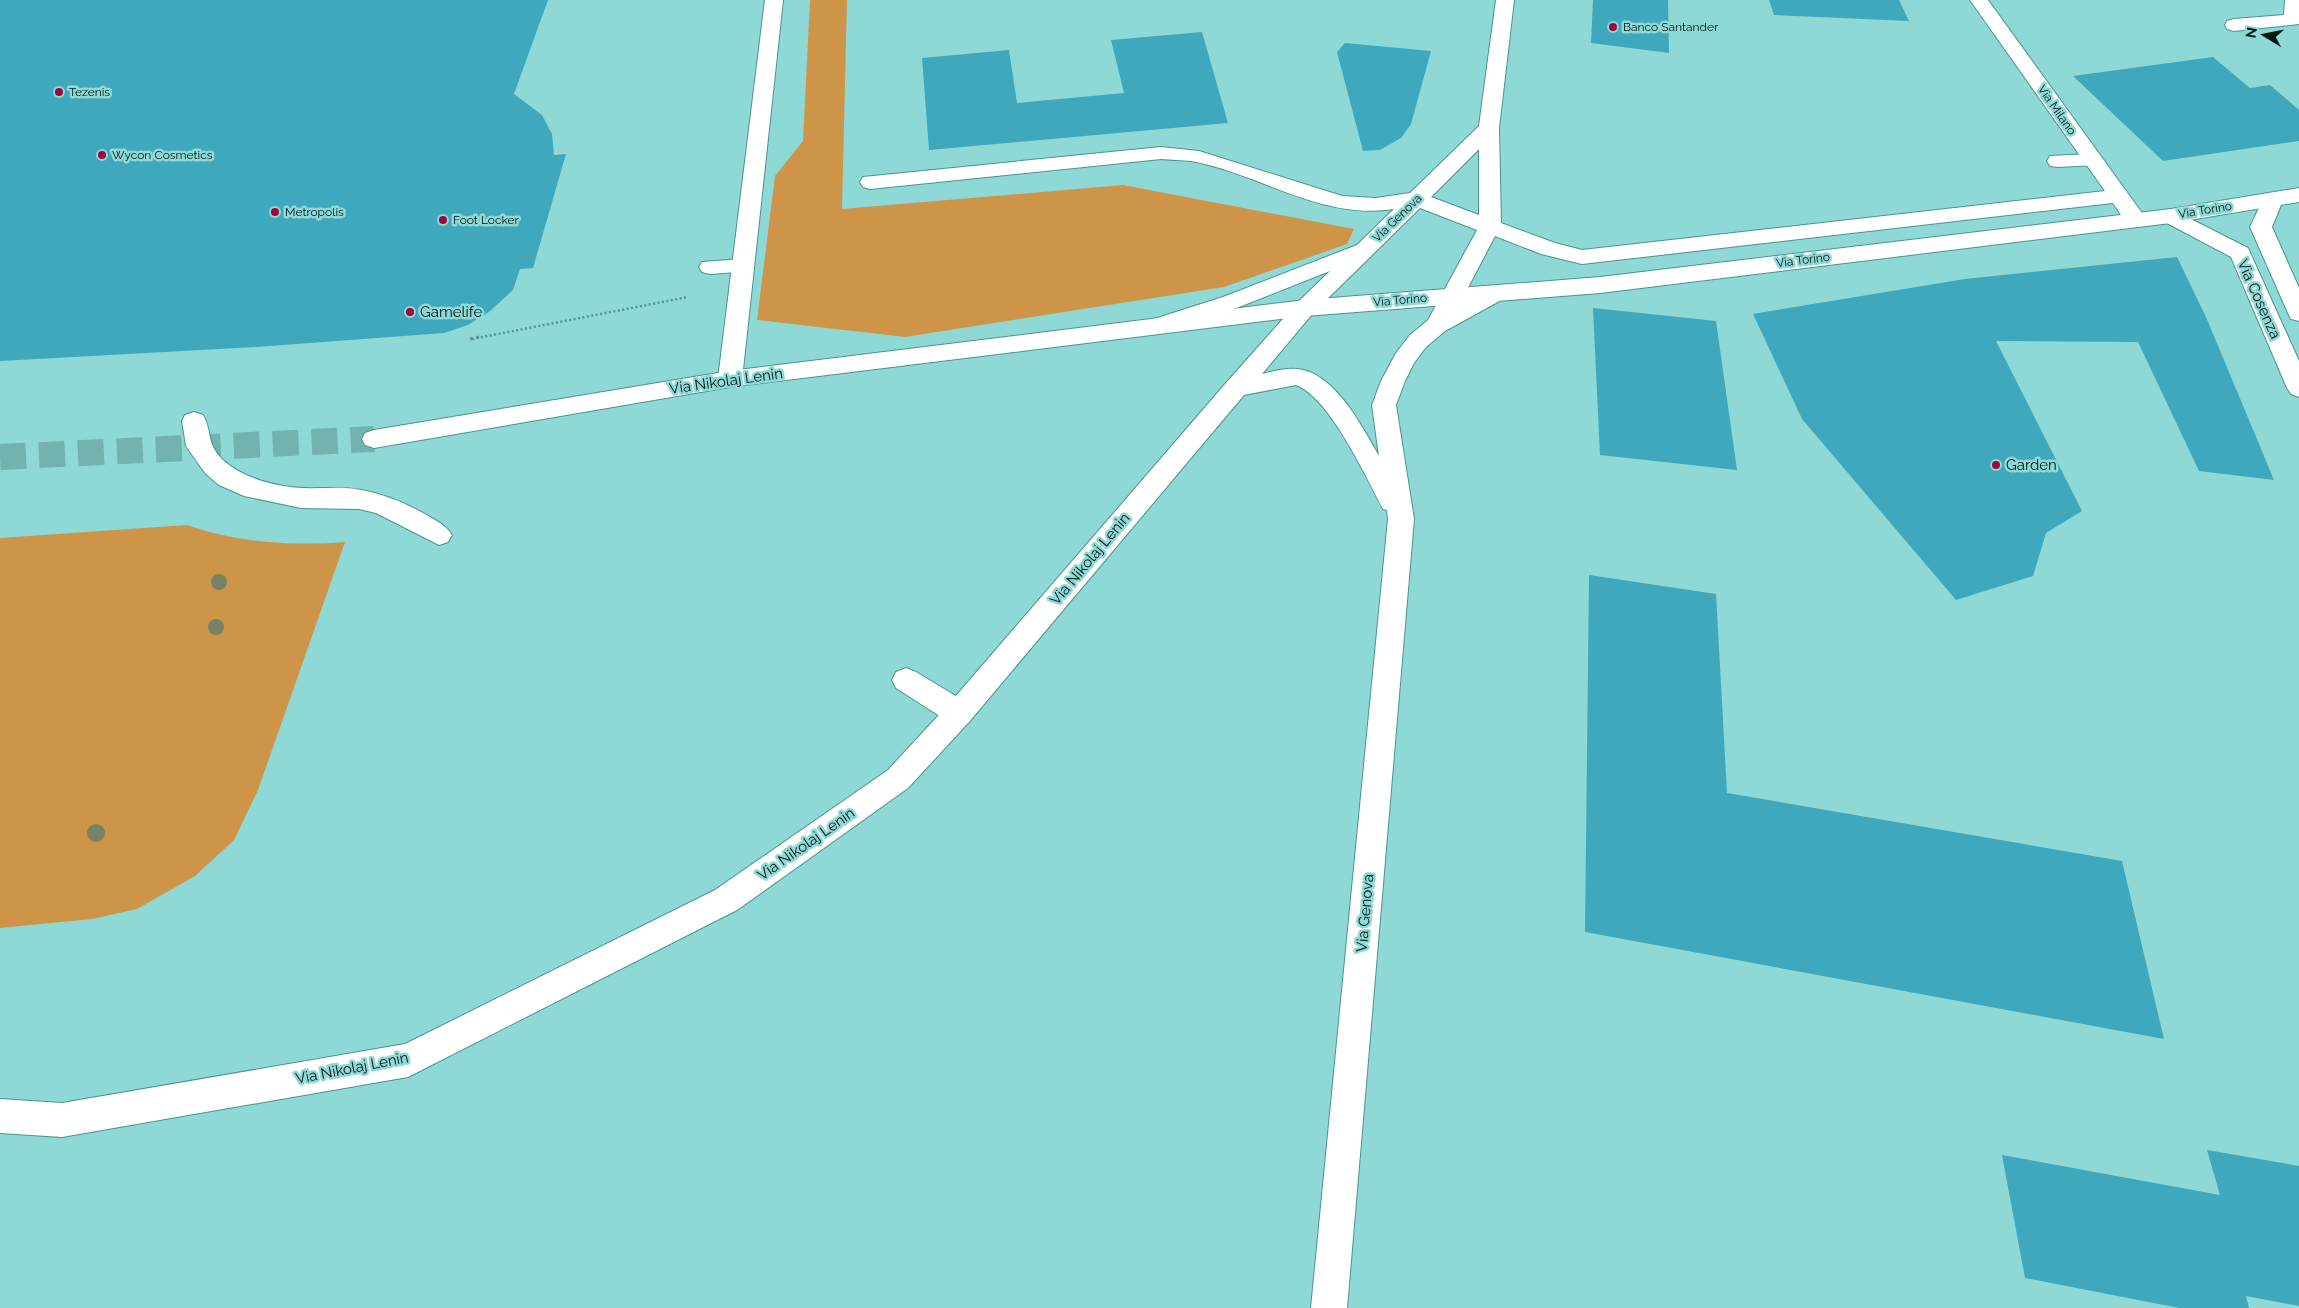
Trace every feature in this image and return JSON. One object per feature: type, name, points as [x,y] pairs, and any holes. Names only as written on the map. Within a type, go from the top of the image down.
[{"type":"street","points":[[730,379],[774,0]]},
{"type":"street","points":[[1490,226],[1489,128],[1505,0]]},
{"type":"street","name":"Via Milano","points":[[1979,0],[2136,220]]},
{"type":"street","points":[[2234,25],[2293,20],[2294,0]]},
{"type":"street","name":"Via Genova","points":[[1306,308],[1489,128]]},
{"type":"street","points":[[870,182],[1161,153],[1192,155],[1340,203],[1376,205],[1417,199],[1549,249],[1582,258],[2119,196]]},
{"type":"street","points":[[2057,161],[2092,160]]},
{"type":"street","name":"Via Torino","points":[[1306,308],[1610,283],[2171,216],[2299,195]]},
{"type":"street","name":"Via Cosenza","points":[[2272,200],[2261,227],[2299,313]]},
{"type":"street","name":"Via Cosenza","points":[[2171,216],[2240,253],[2299,388]]},
{"type":"street","name":"Via Genova","points":[[1437,324],[1454,296],[1490,226]]},
{"type":"street","points":[[1158,327],[1230,302],[1367,248]]},
{"type":"street","points":[[710,268],[743,266]]},
{"type":"street","name":"Via Genova","points":[[1329,1308],[1401,519],[1384,404],[1404,359],[1418,341],[1437,324],[1497,293]]},
{"type":"street","name":"Via Nikolaj Lenin","points":[[374,439],[730,379],[1306,308]]},
{"type":"street","name":"Via Nikolaj Lenin","points":[[0,1116],[62,1120],[408,1060],[726,900],[898,779],[959,713],[1234,389],[1306,308]]},
{"type":"street","points":[[1234,389],[1298,377],[1310,380],[1329,399],[1360,441],[1401,519]]},
{"type":"street","points":[[194,421],[198,446],[214,466],[228,478],[244,486],[301,498],[359,499],[381,504],[402,513],[439,535]]},
{"type":"street","points":[[906,680],[959,713]]},
{"type":"path","points":[[470,339],[697,295]]},
{"type":"shaded area","points":[[810,0],[847,0],[842,209],[1123,185],[1354,229],[1347,244],[1224,287],[905,337],[757,320],[775,176],[803,141]]},
{"type":"shaded area","points":[[187,525],[226,536],[265,542],[305,544],[345,542],[258,790],[234,840],[195,876],[137,909],[92,919],[0,928],[0,538]]},
{"type":"building","name":"Metropolis","points":[[0,0],[548,0],[514,94],[542,115],[552,134],[554,155],[566,154],[533,268],[520,269],[513,290],[489,312],[468,325],[444,333],[256,347],[0,361]]},
{"type":"building","points":[[1593,0],[1668,0],[1669,53],[1591,43]]},
{"type":"building","points":[[1769,0],[1899,0],[1909,21],[1774,15]]},
{"type":"building","points":[[1202,32],[1228,123],[929,150],[922,58],[1009,50],[1017,103],[1124,93],[1111,40]]},
{"type":"building","points":[[1345,43],[1431,51],[1411,124],[1401,138],[1380,150],[1363,151],[1337,52]]},
{"type":"building","points":[[2213,57],[2250,88],[2270,85],[2299,110],[2299,141],[2163,161],[2073,76]]},
{"type":"building","points":[[2177,257],[2206,317],[2274,480],[2199,471],[2138,342],[1996,341],[2082,511],[2046,533],[2033,576],[1956,600],[1802,419],[1753,314],[1965,279]]},
{"type":"building","points":[[1593,308],[1716,321],[1737,470],[1600,455]]},
{"type":"building","points":[[1589,575],[1716,594],[1727,793],[2122,861],[2164,1039],[1585,932]]},
{"type":"building","points":[[2207,1150],[2299,1166],[2299,1306],[2246,1296],[2249,1308],[2179,1308],[2025,1278],[2002,1155],[2220,1195]]},
{"type":"tunnel","points":[[0,457],[374,439]]},
{"type":"place","name":"Banco Santander","points":[[1613,27]]},
{"type":"place","name":"Tezenis","points":[[59,92]]},
{"type":"place","name":"Wycon Cosmetics","points":[[102,155]]},
{"type":"place","name":"Metropolis","points":[[275,212]]},
{"type":"place","name":"Foot Locker","points":[[443,220]]},
{"type":"place","name":"Gamelife","points":[[410,312]]},
{"type":"place","name":"Garden","points":[[1996,465]]}]
